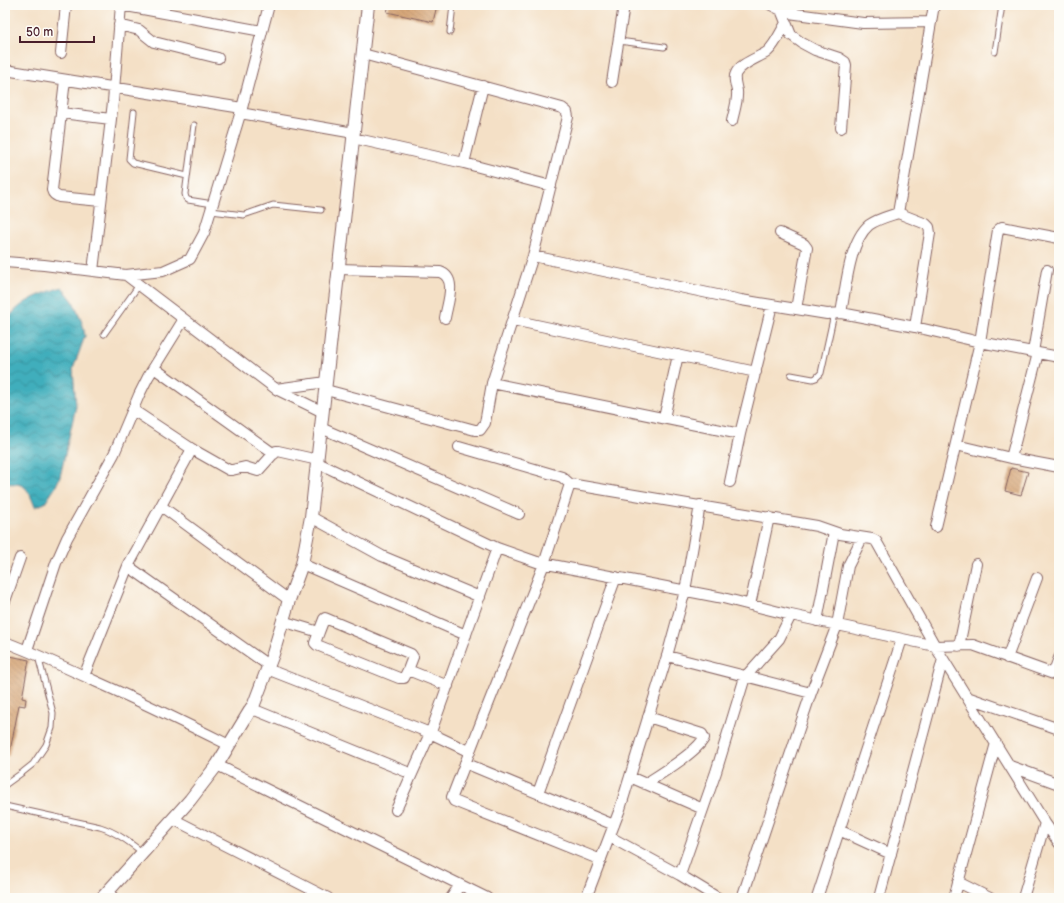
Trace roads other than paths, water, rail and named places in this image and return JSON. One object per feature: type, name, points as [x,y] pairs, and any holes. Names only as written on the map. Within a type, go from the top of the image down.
[{"type":"street","points":[[61,53],[66,5]]},
{"type":"street","points":[[93,271],[111,119],[121,5],[262,31]]},
{"type":"street","points":[[5,262],[126,275],[163,271],[190,259],[204,233],[241,111],[269,5]]},
{"type":"street","points":[[109,896],[143,853],[190,800],[217,765],[250,708],[254,704],[268,667],[302,564],[312,518],[368,5]]},
{"type":"street","points":[[612,82],[624,5]]},
{"type":"street","points":[[771,5],[781,10],[796,14],[863,23],[931,22]]},
{"type":"street","points":[[898,213],[934,5]]},
{"type":"street","points":[[781,10],[791,35],[815,50],[839,58],[845,62],[841,128]]},
{"type":"street","points":[[732,121],[737,100],[735,75],[737,70],[768,51],[786,23]]},
{"type":"street","points":[[119,25],[139,30],[154,42],[218,58]]},
{"type":"street","points":[[276,389],[326,386],[480,430],[485,423],[492,383],[533,256],[567,123],[567,112],[562,108],[363,54]]},
{"type":"street","points":[[5,70],[241,111],[353,135],[551,186]]},
{"type":"street","points":[[65,80],[52,190],[56,196],[59,197],[101,201]]},
{"type":"street","points":[[464,163],[483,86]]},
{"type":"street","points":[[61,113],[111,119]]},
{"type":"street","points":[[838,314],[851,259],[863,231],[880,219],[898,213],[926,224],[930,233],[915,327]]},
{"type":"street","points":[[936,527],[980,342],[998,230],[1002,227],[1059,238]]},
{"type":"street","points":[[780,233],[804,244],[807,248],[796,309]]},
{"type":"street","points":[[533,256],[741,300],[915,327],[980,342],[1059,357]]},
{"type":"street","points":[[339,269],[440,272],[450,281],[450,291],[445,318]]},
{"type":"street","points":[[1011,458],[1035,352],[1047,270]]},
{"type":"street","points":[[126,275],[276,389],[323,412]]},
{"type":"street","points":[[730,482],[740,434],[772,305]]},
{"type":"street","points":[[27,650],[56,563],[67,538],[114,454],[148,377],[184,319]]},
{"type":"street","points":[[513,320],[756,372]]},
{"type":"street","points":[[664,418],[678,355]]},
{"type":"street","points":[[154,368],[274,454]]},
{"type":"street","points":[[492,383],[740,434]]},
{"type":"street","points":[[133,410],[230,471],[245,467],[258,471],[276,451],[318,461],[497,548],[544,564],[723,598],[791,616],[935,646],[973,645],[1056,675],[1059,658]]},
{"type":"street","points":[[321,428],[519,514]]},
{"type":"street","points":[[956,445],[1011,458],[1059,467]]},
{"type":"street","points":[[458,447],[562,477],[570,484],[769,517],[817,526],[840,534],[876,541],[935,646],[1059,843]]},
{"type":"street","points":[[84,676],[128,566],[192,448]]},
{"type":"street","points":[[570,484],[544,564],[452,797],[454,800],[601,860]]},
{"type":"street","points":[[588,897],[620,809],[667,656],[685,591],[700,505]]},
{"type":"street","points":[[161,506],[289,600]]},
{"type":"street","points":[[750,605],[769,517]]},
{"type":"street","points":[[312,518],[382,556],[480,597]]},
{"type":"street","points":[[817,621],[834,532]]},
{"type":"street","points":[[742,898],[811,693],[837,625],[848,566],[862,538]]},
{"type":"street","points":[[396,810],[430,733],[497,548]]},
{"type":"street","points":[[5,601],[20,558]]},
{"type":"street","points":[[302,564],[466,635]]},
{"type":"street","points":[[959,646],[976,564]]},
{"type":"street","points":[[128,566],[268,667],[430,733],[470,752]]},
{"type":"street","points":[[538,793],[616,577]]},
{"type":"street","points":[[1007,658],[1037,578]]},
{"type":"street","points":[[680,875],[716,772],[745,677],[779,639],[791,616]]},
{"type":"street","points":[[326,618],[411,654],[412,657],[408,670],[404,678],[401,679],[317,645],[315,644],[319,632],[324,619],[326,618]]},
{"type":"street","points":[[282,621],[319,632]]},
{"type":"street","points":[[817,898],[902,639]]},
{"type":"street","points":[[5,642],[27,650],[145,704],[229,745]]},
{"type":"street","points":[[667,656],[811,693]]},
{"type":"street","points":[[879,898],[943,659]]},
{"type":"street","points":[[408,670],[448,686]]},
{"type":"street","points":[[967,697],[1059,730]]},
{"type":"street","points":[[250,708],[412,774]]},
{"type":"street","points":[[645,784],[697,748],[704,738],[702,734],[648,717]]},
{"type":"street","points":[[954,898],[996,743]]},
{"type":"street","points":[[465,763],[614,825]]},
{"type":"street","points":[[217,765],[487,898]]},
{"type":"street","points":[[1010,766],[1059,784]]},
{"type":"street","points":[[630,777],[703,809]]},
{"type":"street","points":[[173,819],[328,898]]},
{"type":"street","points":[[1023,898],[1045,823]]},
{"type":"street","points":[[839,830],[891,854]]},
{"type":"street","points":[[610,837],[680,875],[718,898]]},
{"type":"street","points":[[958,882],[990,898]]},
{"type":"street","points":[[451,898],[460,885]]},
{"type":"lane","points":[[450,32],[453,5]]},
{"type":"lane","points":[[995,52],[1002,5]]},
{"type":"lane","points":[[619,41],[664,47]]},
{"type":"lane","points":[[134,112],[129,159],[131,162],[187,176]]},
{"type":"lane","points":[[194,125],[185,194],[188,200],[244,215],[273,205],[321,210]]},
{"type":"lane","points":[[104,334],[139,285]]},
{"type":"lane","points":[[791,375],[816,378],[821,373],[838,314]]},
{"type":"lane","points":[[5,785],[33,764],[46,745],[52,728],[53,713],[38,655]]},
{"type":"lane","points":[[5,806],[110,830],[143,853]]},
{"type":"water","points":[[62,287],[73,301],[83,325],[85,336],[73,369],[76,406],[60,477],[45,503],[35,507],[28,491],[25,488],[18,484],[5,484],[5,323],[10,315],[23,304],[37,296]]}]
